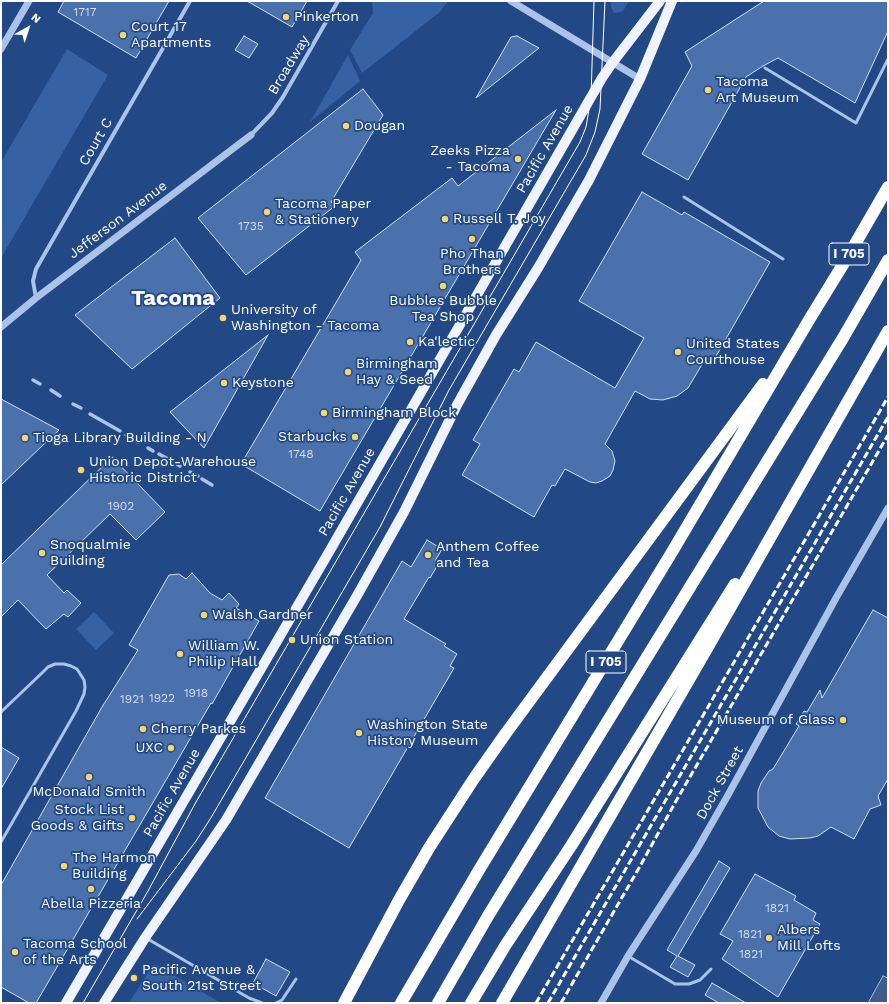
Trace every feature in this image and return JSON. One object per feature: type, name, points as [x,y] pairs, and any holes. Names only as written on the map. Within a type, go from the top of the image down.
[{"type":"highway","name":"I 705","points":[[401,1003],[479,870],[672,552],[888,187]]},
{"type":"highway","points":[[438,1003],[451,978],[504,890],[843,338],[888,260]]},
{"type":"highway","points":[[344,1003],[429,848],[473,780],[737,420],[808,320]]},
{"type":"highway","points":[[502,1003],[888,332]]},
{"type":"highway","points":[[471,1003],[505,946],[571,846],[830,432]]},
{"type":"main road","name":"Pacific Avenue","points":[[66,1003],[613,62],[660,1]]},
{"type":"main road","points":[[104,1003],[145,938],[226,820],[358,594],[404,512],[461,398],[496,335],[538,268],[589,180],[640,79],[672,1]]},
{"type":"street","points":[[1,49],[29,1]]},
{"type":"street","name":"Court C","points":[[36,298],[33,281],[36,269],[190,1]]},
{"type":"street","name":"Broadway","points":[[251,135],[272,113],[283,97],[338,1]]},
{"type":"street","points":[[511,1],[640,79]]},
{"type":"street","name":"Jefferson Avenue","points":[[1,327],[36,298],[251,135]]},
{"type":"street","points":[[33,380],[40,384]]},
{"type":"street","points":[[51,390],[60,396]]},
{"type":"street","points":[[73,404],[81,408]]},
{"type":"street","points":[[90,414],[120,431]]},
{"type":"street","points":[[129,437],[138,442]]},
{"type":"street","points":[[148,448],[153,450]]},
{"type":"street","points":[[159,454],[168,459]]},
{"type":"street","points":[[175,463],[180,466]]},
{"type":"street","points":[[190,472],[198,476]]},
{"type":"street","points":[[202,479],[212,485]]},
{"type":"street","name":"Dock Street","points":[[601,1003],[628,956],[696,851],[836,598],[888,508]]},
{"type":"lane","points":[[765,68],[856,122],[888,59]]},
{"type":"lane","points":[[684,197],[783,259]]},
{"type":"lane","points":[[1,712],[42,672],[55,664],[64,664],[77,669],[84,680],[85,687],[83,696],[1,842]]},
{"type":"lane","points":[[145,938],[249,998],[262,1003]]},
{"type":"lane","points":[[628,956],[675,984],[689,984],[700,980],[711,968]]},
{"type":"lane","points":[[276,1003],[282,1000],[296,979]]},
{"type":"shaded area","points":[[372,1],[448,1],[440,12],[362,73],[350,50],[373,13]]},
{"type":"shaded area","points":[[611,1],[629,1],[623,11],[614,13],[611,7]]},
{"type":"shaded area","points":[[67,49],[108,75],[1,258],[1,162]]},
{"type":"shaded area","points":[[348,55],[360,81],[310,122]]},
{"type":"shaded area","points":[[94,612],[114,633],[96,650],[76,629]]},
{"type":"shaded area","points":[[153,965],[157,965],[221,1003],[129,1003]]},
{"type":"shaded area","points":[[883,976],[888,978],[888,1003],[868,1003]]},
{"type":"building","name":"Court 17 Apartments","points":[[64,1],[169,1],[136,58],[58,12]]},
{"type":"building","name":"Pinkerton","points":[[247,1],[307,1],[292,27]]},
{"type":"building","name":"Tacoma Art Museum","points":[[764,1],[888,1],[888,31],[855,103],[778,58],[746,77],[688,180],[642,154],[692,66],[685,52]]},
{"type":"building","points":[[244,36],[258,44],[249,58],[235,50]]},
{"type":"building","points":[[517,36],[539,48],[476,98],[511,37]]},
{"type":"building","name":"Tacoma Paper & Stationery","points":[[363,89],[383,115],[331,202],[335,206],[246,275],[198,218]]},
{"type":"building","points":[[556,110],[320,511],[241,464],[361,260],[355,252],[452,178],[458,186]]},
{"type":"building","name":"United States Courthouse","points":[[642,192],[682,215],[684,212],[770,262],[711,365],[704,361],[688,388],[677,396],[663,400],[650,399],[635,391],[605,444],[612,451],[615,461],[610,476],[596,483],[590,482],[565,469],[555,486],[552,485],[534,517],[462,475],[480,444],[473,440],[514,369],[519,372],[536,342],[615,388],[644,338],[579,301]]},
{"type":"building","points":[[175,238],[220,298],[132,369],[75,315]]},
{"type":"building","name":"Keystone","points":[[268,335],[204,448],[170,412]]},
{"type":"building","name":"Tioga Library Building - N","points":[[1,399],[59,430],[1,485]]},
{"type":"building","name":"Snoqualmie Building","points":[[112,457],[165,512],[136,540],[110,514],[47,575],[64,593],[67,590],[81,603],[68,617],[64,614],[46,629],[18,600],[1,617],[1,565]]},
{"type":"building","name":"Washington State History Museum","points":[[427,540],[442,549],[435,561],[439,563],[404,619],[446,644],[444,646],[457,654],[450,666],[454,668],[349,848],[265,798],[402,561],[411,567]]},
{"type":"building","points":[[192,573],[210,593],[222,600],[229,593],[239,604],[236,608],[259,621],[212,704],[211,703],[36,1003],[29,1003],[1,987],[1,885],[102,707],[138,650],[129,645],[169,575],[179,574],[186,579]]},
{"type":"building","name":"Museum of Glass","points":[[873,610],[888,618],[888,779],[878,796],[881,805],[870,809],[854,839],[831,827],[818,836],[810,838],[790,839],[779,836],[768,827],[758,808],[758,791],[761,783],[769,771],[773,769],[799,726],[796,724],[804,711],[807,712],[820,690],[822,698]]},
{"type":"building","points":[[1,747],[19,758],[1,789]]},
{"type":"building","points":[[719,861],[730,868],[678,956],[695,965],[688,977],[670,967],[677,956],[667,950]]},
{"type":"building","name":"Albers Mill Lofts","points":[[755,874],[796,896],[794,900],[816,913],[813,920],[820,924],[778,997],[722,959],[733,941],[720,934]]},
{"type":"building","points":[[266,959],[290,972],[276,996],[253,983]]},
{"type":"building","points":[[712,983],[746,1003],[719,1003],[705,995]]},
{"type":"tram line","points":[[83,1003],[148,891],[196,802],[580,142],[586,127],[591,98],[594,1]]},
{"type":"tram line","points":[[137,919],[196,841],[212,816],[380,527],[449,390],[586,155],[595,132],[600,109],[605,1]]},
{"type":"railway","points":[[536,1003],[888,397]]},
{"type":"railway","points":[[548,1003],[888,417]]},
{"type":"railway","points":[[561,1003],[888,435]]},
{"type":"place","name":"Pinkerton","points":[[286,17]]},
{"type":"place","name":"Court 17 Apartments","points":[[123,35]]},
{"type":"place","name":"Tacoma Art Museum","points":[[708,90]]},
{"type":"place","name":"Dougan","points":[[346,126]]},
{"type":"place","name":"Zeeks Pizza - Tacoma","points":[[518,159]]},
{"type":"place","name":"Tacoma Paper & Stationery","points":[[267,212]]},
{"type":"place","name":"Russell T. Joy","points":[[445,219]]},
{"type":"place","name":"Pho Than Brothers","points":[[472,239]]},
{"type":"place","name":"Bubbles Bubble Tea Shop","points":[[443,286]]},
{"type":"place","name":"University of Washington - Tacoma","points":[[223,318]]},
{"type":"place","name":"Ka'lectic","points":[[410,342]]},
{"type":"place","name":"United States Courthouse","points":[[678,352]]},
{"type":"place","name":"Birmingham Hay & Seed","points":[[348,372]]},
{"type":"place","name":"Keystone","points":[[224,383]]},
{"type":"place","name":"Birmingham Block","points":[[324,413]]},
{"type":"place","name":"Starbucks","points":[[355,437]]},
{"type":"place","name":"Tioga Library Building - N","points":[[25,438]]},
{"type":"place","name":"Union Depot-Warehouse Historic District","points":[[81,470]]},
{"type":"place","name":"Snoqualmie Building","points":[[42,553]]},
{"type":"place","name":"Anthem Coffee and Tea","points":[[428,555]]},
{"type":"place","name":"Walsh Gardner","points":[[204,615]]},
{"type":"place","name":"Union Station","points":[[292,640]]},
{"type":"place","name":"William W. Philip Hall","points":[[180,654]]},
{"type":"place","name":"Museum of Glass","points":[[843,720]]},
{"type":"place","name":"Cherry Parkes","points":[[143,729]]},
{"type":"place","name":"Washington State History Museum","points":[[359,733]]},
{"type":"place","name":"UXC","points":[[171,748]]},
{"type":"place","name":"McDonald Smith","points":[[89,777]]},
{"type":"place","name":"Stock List Goods & Gifts","points":[[132,818]]},
{"type":"place","name":"The Harmon Building","points":[[64,866]]},
{"type":"place","name":"Abella Pizzeria","points":[[91,889]]},
{"type":"place","name":"Albers Mill Lofts","points":[[769,938]]},
{"type":"place","name":"Tacoma School of the Arts","points":[[15,952]]},
{"type":"place","name":"Pacific Avenue & South 21st Street","points":[[134,978]]},
{"type":"district","name":"Tacoma","points":[[173,299]]}]
